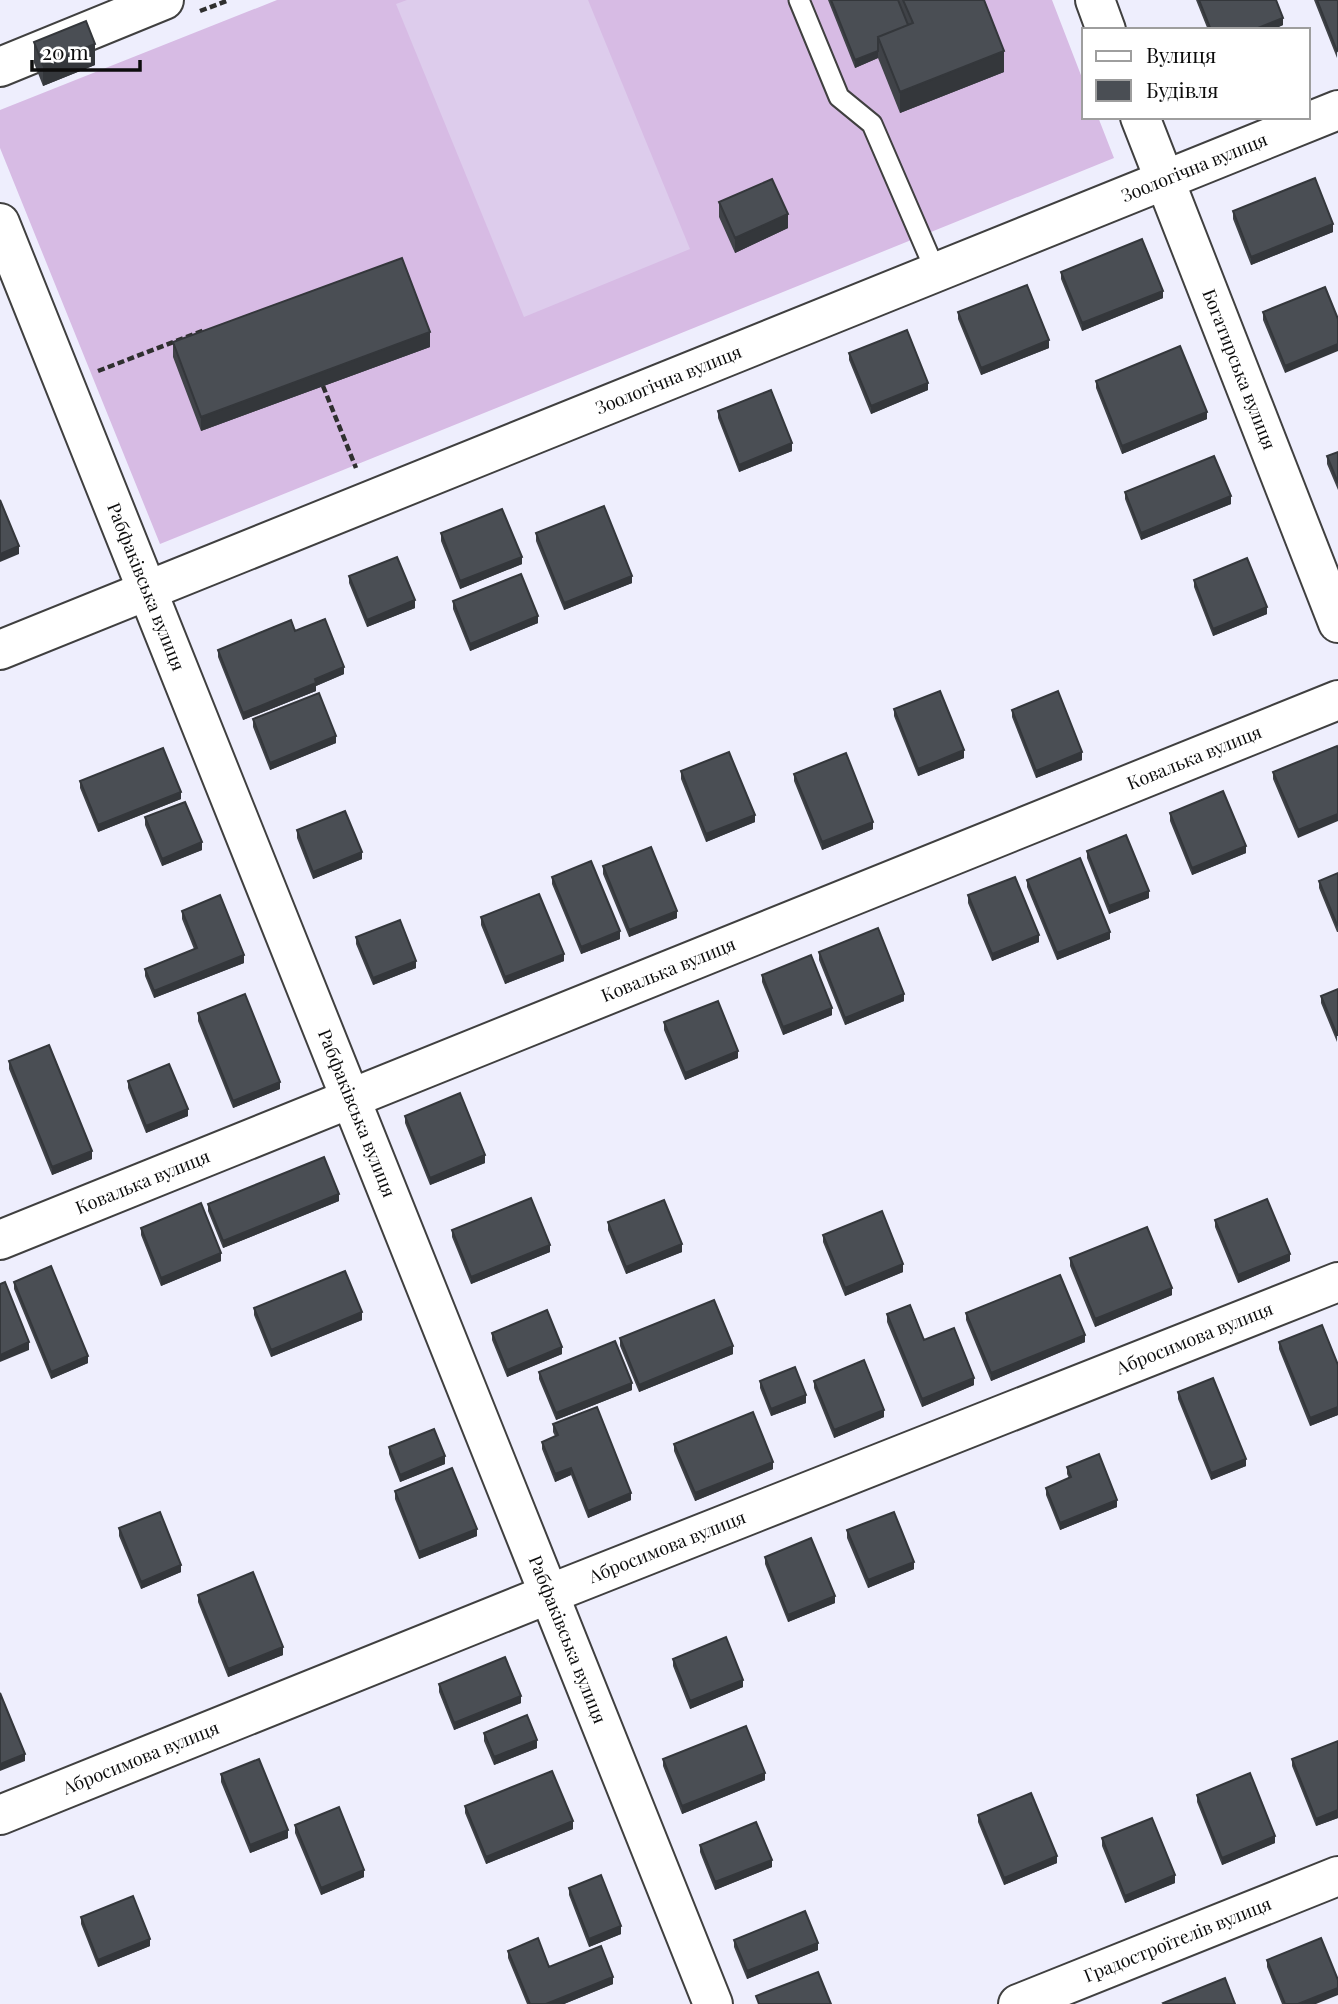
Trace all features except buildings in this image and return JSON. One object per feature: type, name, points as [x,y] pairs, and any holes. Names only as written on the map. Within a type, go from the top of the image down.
[{"type":"street","points":[[0,67],[164,0]]},
{"type":"street","points":[[1095,0],[1105,28]]},
{"type":"street","name":"Зоологічна вулиця","points":[[0,650],[1338,110]]},
{"type":"street","name":"Богатирська вулиця","points":[[1141,119],[1338,623]]},
{"type":"street","name":"Рабфаківська вулиця","points":[[0,223],[713,2004]]},
{"type":"street","name":"Ковалька вулиця","points":[[0,1240],[1338,700]]},
{"type":"street","name":"Абросимова вулиця","points":[[0,1815],[549,1594],[1338,1282]]},
{"type":"street","name":"Градостроїтелiв вулиця","points":[[1018,2004],[1338,1876]]},
{"type":"lane","points":[[799,0],[839,97],[872,124],[936,272]]},
{"type":"path","points":[[64,383],[205,330]]},
{"type":"path","points":[[323,386],[359,476]]},
{"type":"shaded area","points":[[277,0],[1052,0],[1082,78],[1082,119],[1099,119],[1114,158],[160,544],[0,148],[0,110]]},
{"type":"shaded area","points":[[407,0],[588,0],[690,249],[524,317],[396,4]]}]
